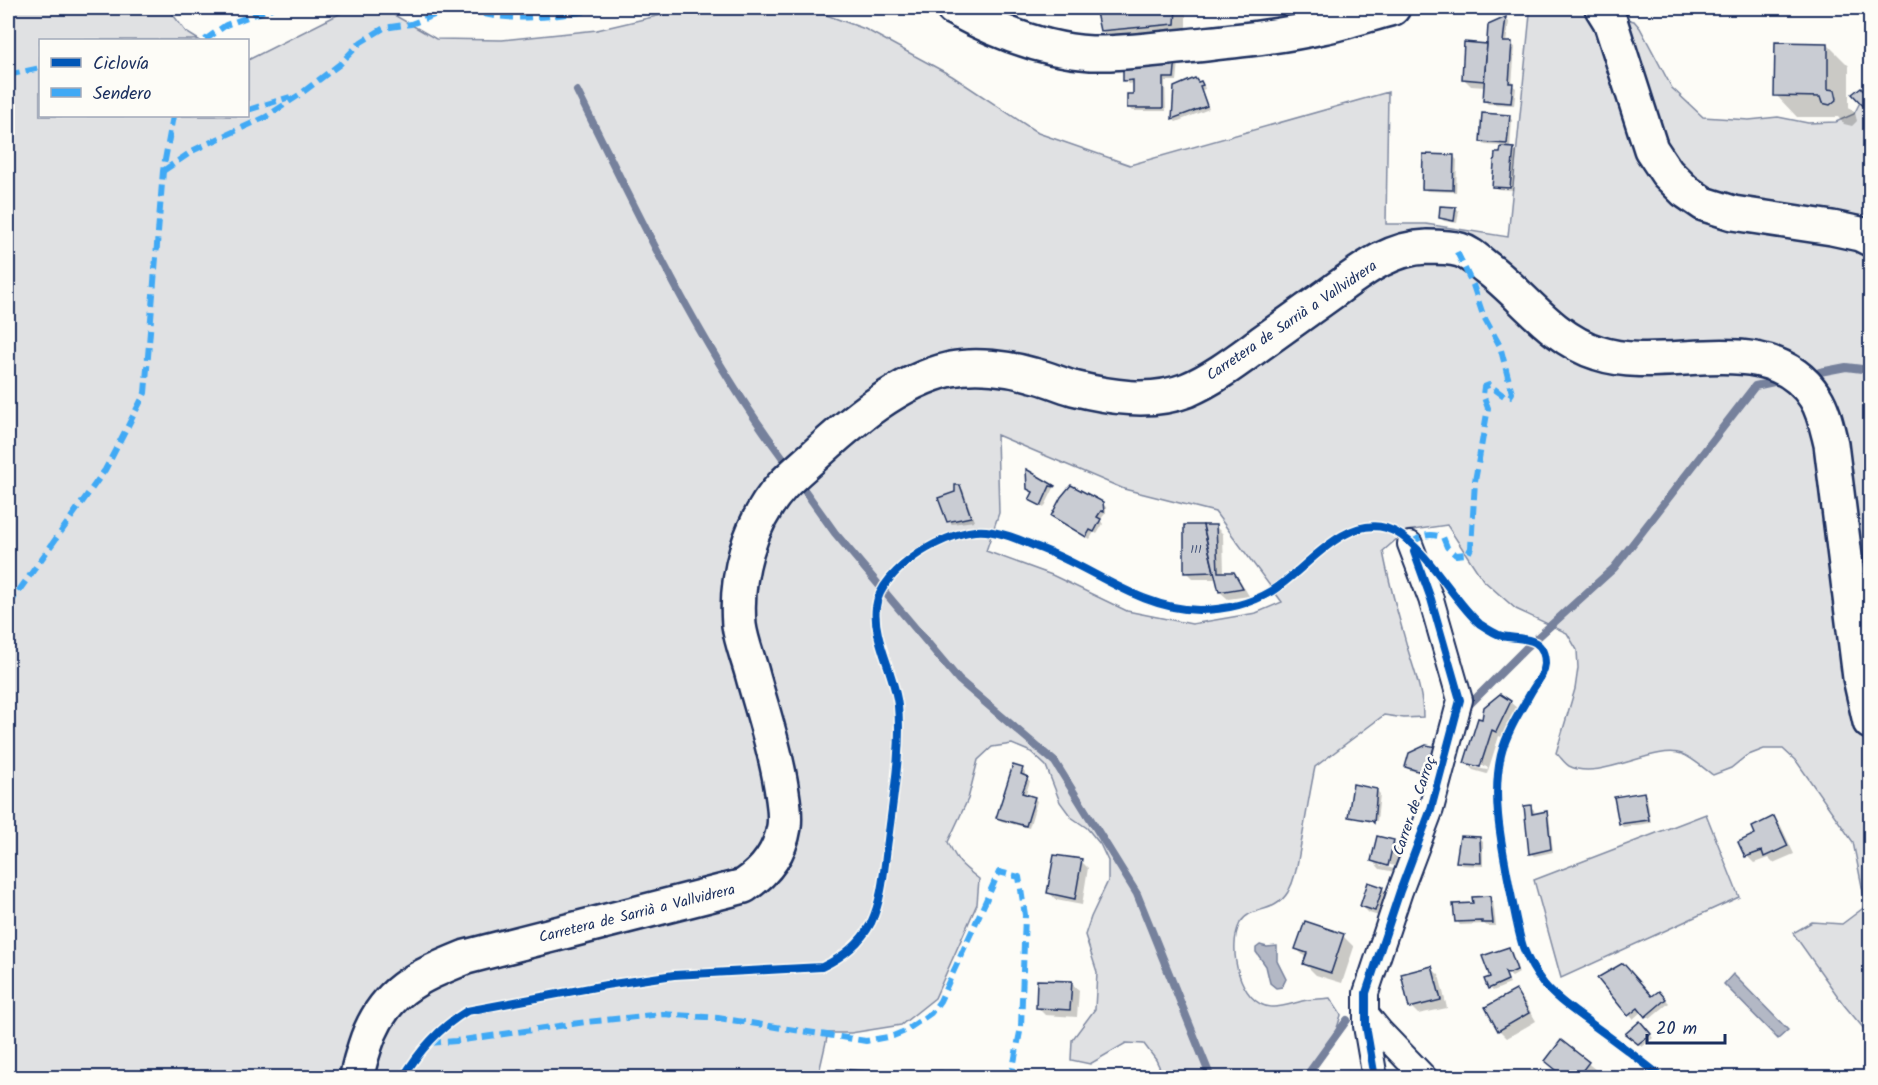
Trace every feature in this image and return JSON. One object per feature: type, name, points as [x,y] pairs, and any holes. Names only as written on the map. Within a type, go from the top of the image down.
[{"type":"main road","points":[[953,8],[1010,35],[1051,47],[1090,53],[1129,52],[1268,37],[1324,27],[1393,8]]},
{"type":"main road","points":[[1602,8],[1610,21],[1651,149],[1668,173],[1685,191],[1704,204],[1733,213],[1832,228],[1860,234],[1870,239]]},
{"type":"main road","name":"Carretera de Sarrià a Vallvidrera","points":[[357,1077],[371,1027],[383,1006],[401,990],[438,968],[466,957],[744,886],[757,878],[768,866],[780,842],[785,825],[784,806],[777,763],[739,626],[743,561],[766,506],[782,485],[858,419],[894,394],[951,369],[989,368],[1030,374],[1073,388],[1142,399],[1183,392],[1229,367],[1371,265],[1401,251],[1423,247],[1455,248],[1471,255],[1500,277],[1570,341],[1605,356],[1632,361],[1742,357],[1762,359],[1785,368],[1804,382],[1824,414],[1832,444],[1860,678],[1870,722]]},
{"type":"street","name":"Carrer de Carroç","points":[[1375,1077],[1366,1026],[1366,993],[1400,891],[1431,809],[1460,700],[1431,599],[1410,544]]},
{"type":"street","points":[[1366,1014],[1380,1032],[1425,1077]]},
{"type":"shaded area","points":[[8,8],[168,8],[186,32],[197,39],[39,39],[39,117],[249,117],[249,59],[351,8],[382,8],[436,39],[502,40],[597,30],[691,8],[807,8],[865,29],[952,76],[1038,133],[1130,165],[1388,92],[1386,224],[1426,224],[1508,237],[1530,14],[1535,8],[1583,8],[1634,21],[1672,88],[1703,117],[1749,120],[1778,117],[1808,123],[1836,122],[1854,114],[1870,83],[1870,1036],[1844,1005],[1793,933],[1812,922],[1842,924],[1866,906],[1853,842],[1797,762],[1783,749],[1764,749],[1746,756],[1731,768],[1713,775],[1686,756],[1671,752],[1611,767],[1581,770],[1569,766],[1556,753],[1575,689],[1578,668],[1577,650],[1567,633],[1516,609],[1483,580],[1447,525],[1406,531],[1383,551],[1394,601],[1420,691],[1423,717],[1404,718],[1384,715],[1315,767],[1297,866],[1291,886],[1276,904],[1245,917],[1236,934],[1236,960],[1239,973],[1244,986],[1260,1004],[1275,1007],[1330,998],[1341,1015],[1327,1049],[1303,1077],[1164,1077],[1156,1060],[1144,1044],[1126,1043],[1090,1064],[1071,1060],[1072,1040],[1095,1009],[1097,972],[1085,935],[1108,881],[1108,861],[1100,844],[1087,828],[1071,817],[1060,802],[1046,766],[1031,752],[1012,744],[992,747],[978,760],[968,799],[948,842],[960,863],[979,879],[977,904],[935,998],[901,1025],[851,1033],[828,1033],[818,1077],[8,1077]],"holes":[[[997,435],[1124,489],[1215,512],[1282,602],[1256,613],[1192,624],[1127,611],[1052,575],[986,551],[999,513]]]},
{"type":"shaded area","points":[[1706,814],[1739,897],[1561,978],[1534,880]]},
{"type":"shaded area","points":[[1260,945],[1277,946],[1277,961],[1286,979],[1282,987],[1276,988],[1270,983],[1266,966],[1256,952],[1256,948]]},
{"type":"shaded area","points":[[1733,974],[1788,1030],[1778,1039],[1724,984]]},
{"type":"building","points":[[1095,8],[1176,8],[1175,24],[1100,31]]},
{"type":"building","points":[[1506,17],[1503,42],[1512,42],[1509,83],[1513,83],[1511,103],[1483,101],[1488,25]]},
{"type":"building","points":[[1464,42],[1487,44],[1484,81],[1462,79]]},
{"type":"building","points":[[1775,42],[1828,43],[1828,89],[1835,90],[1837,99],[1830,105],[1822,103],[1820,97],[1774,96]]},
{"type":"building","points":[[1176,57],[1174,78],[1163,78],[1163,108],[1127,108],[1127,94],[1133,94],[1133,80],[1123,81],[1123,62]]},
{"type":"building","points":[[1195,78],[1203,85],[1200,86],[1207,106],[1172,119],[1174,87]]},
{"type":"building","points":[[1861,87],[1870,98],[1868,111],[1852,94]]},
{"type":"building","points":[[1482,113],[1510,115],[1507,144],[1480,142]]},
{"type":"building","points":[[1501,147],[1514,148],[1510,188],[1492,187],[1495,153],[1500,153]]},
{"type":"building","points":[[1423,154],[1454,155],[1453,190],[1422,189]]},
{"type":"building","points":[[1440,206],[1456,207],[1454,221],[1439,218]]},
{"type":"building","points":[[1026,469],[1055,486],[1050,486],[1041,506],[1029,500],[1033,492],[1027,489]]},
{"type":"building","points":[[955,485],[960,485],[971,517],[947,522],[938,498],[955,492]]},
{"type":"building","points":[[1071,485],[1103,502],[1104,512],[1101,511],[1097,517],[1101,519],[1094,532],[1090,530],[1086,537],[1051,516],[1061,497]]},
{"type":"building","points":[[1184,525],[1203,525],[1214,572],[1184,573]]},
{"type":"building","points":[[1203,525],[1216,525],[1218,572],[1234,572],[1243,588],[1219,592]]},
{"type":"building","points":[[1500,694],[1511,701],[1496,732],[1492,730],[1480,767],[1464,763],[1478,718],[1482,719],[1484,707]]},
{"type":"building","points":[[1426,745],[1437,747],[1428,774],[1405,767],[1409,753]]},
{"type":"building","points":[[1013,765],[1023,768],[1021,774],[1028,777],[1022,793],[1035,797],[1026,826],[996,818]]},
{"type":"building","points":[[1353,784],[1377,789],[1374,823],[1348,817]]},
{"type":"building","points":[[1644,792],[1649,820],[1619,824],[1614,797]]},
{"type":"building","points":[[1531,805],[1532,814],[1547,811],[1551,849],[1529,854],[1524,806]]},
{"type":"building","points":[[1774,816],[1788,846],[1764,857],[1762,851],[1745,857],[1738,842],[1755,834],[1752,827]]},
{"type":"building","points":[[1377,836],[1394,840],[1388,866],[1371,861]]},
{"type":"building","points":[[1460,836],[1480,837],[1481,863],[1456,862]]},
{"type":"building","points":[[1054,855],[1082,859],[1075,899],[1047,893]]},
{"type":"building","points":[[1368,882],[1383,887],[1375,911],[1360,906]]},
{"type":"building","points":[[1490,896],[1493,923],[1455,922],[1453,904],[1473,903],[1472,897]]},
{"type":"building","points":[[1305,921],[1344,934],[1331,973],[1303,964],[1307,953],[1295,949]]},
{"type":"building","points":[[1509,947],[1517,970],[1508,974],[1505,972],[1508,980],[1488,989],[1484,979],[1490,977],[1482,956]]},
{"type":"building","points":[[1623,963],[1652,996],[1659,991],[1666,999],[1645,1017],[1638,1008],[1628,1016],[1597,978]]},
{"type":"building","points":[[1432,966],[1441,1000],[1409,1008],[1401,974]]},
{"type":"building","points":[[1037,980],[1072,981],[1070,1010],[1036,1008]]},
{"type":"building","points":[[1516,990],[1529,1013],[1498,1031],[1485,1007]]},
{"type":"building","points":[[1640,1021],[1651,1034],[1638,1044],[1625,1034]]},
{"type":"building","points":[[1561,1040],[1589,1062],[1582,1071],[1591,1078],[1566,1078],[1545,1061]]},
{"type":"building","points":[[837,1069],[863,1071],[863,1078],[835,1078]]},
{"type":"building","points":[[942,1071],[943,1078],[916,1078],[915,1072]]},
{"type":"waterway","points":[[577,91],[672,280],[724,371],[783,458]]},
{"type":"waterway","points":[[1820,372],[1846,367],[1870,370]]},
{"type":"waterway","points":[[1467,709],[1527,647],[1614,568],[1755,386],[1774,382]]},
{"type":"waterway","points":[[805,491],[835,533],[959,680],[1055,762],[1137,894],[1211,1078]]},
{"type":"waterway","points":[[1305,1078],[1347,1020]]},
{"type":"marked path","points":[[206,39],[226,25],[272,8]]},
{"type":"marked path","points":[[466,9],[483,14],[518,18],[554,16],[608,8]]},
{"type":"marked path","points":[[163,171],[194,150],[266,117],[340,64],[361,42],[384,28],[411,24],[447,10],[471,11]]},
{"type":"marked path","points":[[8,75],[39,68]]},
{"type":"marked path","points":[[249,110],[290,97]]},
{"type":"marked path","points":[[8,606],[105,470],[145,393],[163,171],[173,117]]},
{"type":"marked path","points":[[1410,544],[1425,536],[1438,536],[1443,537],[1447,547],[1456,555],[1468,554],[1471,548],[1475,481],[1488,408],[1483,395],[1484,387],[1489,385],[1504,396],[1510,396],[1512,393],[1500,346],[1483,315],[1473,285],[1455,248]]},
{"type":"marked path","points":[[429,1043],[663,1014],[718,1018],[866,1041],[893,1036],[905,1031],[931,1013],[940,1001],[999,872],[1019,877],[1025,915],[1021,1027],[1011,1078]]},
{"type":"cycle path","points":[[403,1078],[431,1040],[467,1011],[674,975],[822,967],[856,944],[871,923],[881,893],[898,756],[898,706],[893,681],[877,631],[876,607],[880,593],[903,565],[936,543],[971,532],[986,531],[1001,534],[1062,557],[1137,596],[1177,608],[1208,610],[1237,605],[1264,596],[1339,538],[1354,530],[1370,526],[1386,528],[1412,544],[1480,624],[1502,636],[1530,640],[1541,648],[1545,664],[1543,672],[1509,731],[1498,772],[1497,805],[1501,839],[1521,940],[1535,971],[1554,995],[1663,1078]]},
{"type":"cycle path","points":[[1375,1078],[1366,1026],[1366,993],[1400,891],[1431,809],[1460,700],[1431,599],[1414,552]]}]
